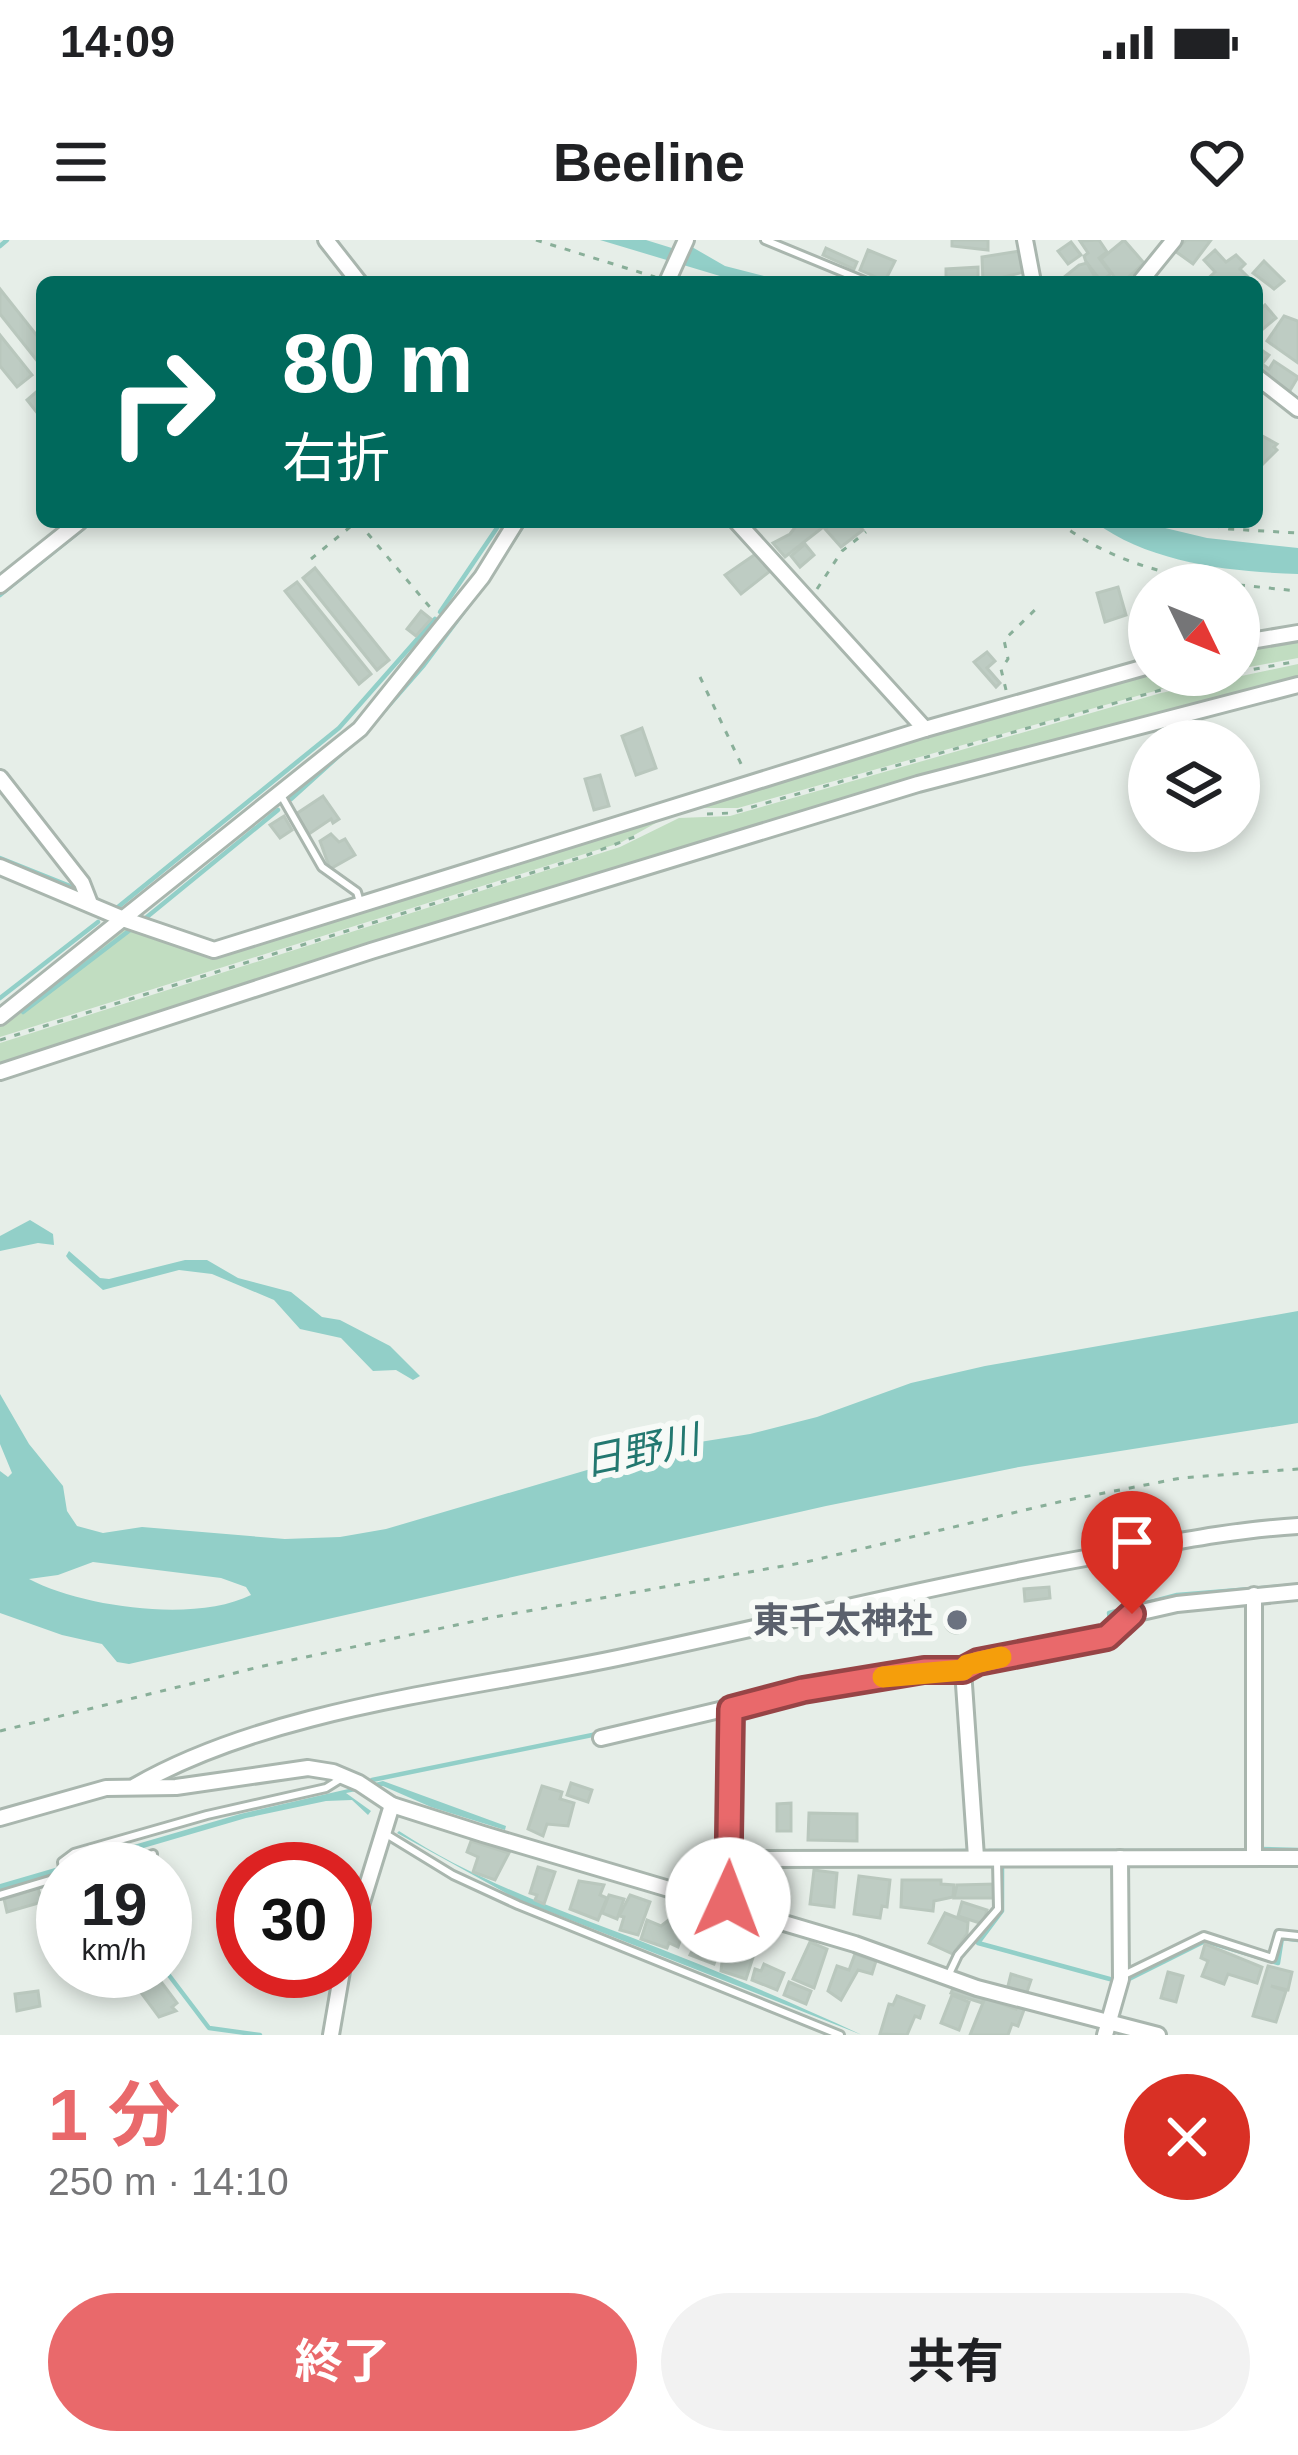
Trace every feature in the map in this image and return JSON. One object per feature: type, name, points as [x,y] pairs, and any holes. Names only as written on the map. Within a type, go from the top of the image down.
[{"type":"street","points":[[326,240],[354,276]]},
{"type":"street","points":[[670,276],[686,240]]},
{"type":"street","points":[[1025,240],[1032,276]]},
{"type":"street","points":[[1151,276],[1174,240]]},
{"type":"street","points":[[1263,382],[1298,409]]},
{"type":"street","points":[[0,585],[71,528]]},
{"type":"street","points":[[0,1016],[360,729],[482,577],[512,528]]},
{"type":"street","points":[[742,528],[925,729]]},
{"type":"street","points":[[1260,639],[1298,633]]},
{"type":"street","points":[[0,867],[126,920],[214,950],[925,729],[1128,672]]},
{"type":"street","points":[[0,1072],[371,951],[918,784],[1298,686]]},
{"type":"street","points":[[0,778],[82,883],[89,901]]},
{"type":"street","points":[[133,1787],[168,1767],[232,1743],[319,1718],[545,1674],[1013,1571],[1226,1532],[1298,1526]]},
{"type":"street","points":[[601,1738],[848,1682],[924,1670],[963,1670],[978,1662],[1107,1637],[1132,1614],[1177,1604],[1298,1592]]},
{"type":"street","points":[[1254,1595],[1255,1857]]},
{"type":"street","points":[[963,1670],[976,1857]]},
{"type":"street","points":[[728,1898],[731,1709]]},
{"type":"street","points":[[0,1818],[106,1788],[176,1787],[308,1768],[358,1784],[392,1805],[728,1898],[855,1944],[953,1965],[1107,2028],[1158,2035]]},
{"type":"street","points":[[372,1868],[392,1805]]},
{"type":"street","points":[[1107,2028],[1121,1976],[1120,1858]]},
{"type":"street","points":[[731,1859],[1298,1858]]},
{"type":"street","points":[[331,2035],[337,1998]]},
{"type":"lane","points":[[766,240],[853,276]]},
{"type":"lane","points":[[280,794],[322,867],[357,892],[360,902]]},
{"type":"lane","points":[[109,1842],[358,1784]]},
{"type":"lane","points":[[383,1832],[453,1875],[518,1905],[840,2035]]},
{"type":"lane","points":[[953,1965],[998,1909],[996,1857]]},
{"type":"lane","points":[[0,1895],[36,1880]]},
{"type":"lane","points":[[1121,1976],[1204,1936],[1272,1958],[1280,1934],[1298,1936]]},
{"type":"path","points":[[536,240],[652,276]]},
{"type":"path","points":[[311,560],[350,528]]},
{"type":"path","points":[[362,528],[446,622]]},
{"type":"path","points":[[1066,528],[1096,549],[1130,564]]},
{"type":"path","points":[[1224,528],[1298,533]]},
{"type":"path","points":[[808,602],[842,551],[866,532]]},
{"type":"path","points":[[1260,587],[1298,591]]},
{"type":"path","points":[[1012,704],[1001,677],[1008,659],[1004,640],[1041,604]]},
{"type":"path","points":[[1260,668],[1298,661]]},
{"type":"path","points":[[700,677],[744,770],[755,781]]},
{"type":"path","points":[[699,815],[731,813],[1140,696]]},
{"type":"path","points":[[0,1040],[599,851],[657,826]]},
{"type":"path","points":[[0,1731],[281,1662],[494,1617],[806,1562],[1064,1501],[1181,1478],[1298,1469]]},
{"type":"green space","points":[[1298,636],[1298,658],[1260,665],[1260,644]]},
{"type":"green space","points":[[1298,664],[1298,682],[1260,691],[1260,672]]},
{"type":"green space","points":[[1128,675],[1128,696],[1137,696],[738,808],[684,808]]},
{"type":"green space","points":[[1150,696],[1238,696],[1128,720],[485,907],[0,1064],[0,1043],[620,847],[679,818],[730,816]]},
{"type":"green space","points":[[672,814],[620,843],[0,1037],[0,1024],[128,926],[203,951]]},
{"type":"water","points":[[600,240],[692,247],[725,266],[764,276],[720,276]]},
{"type":"water","points":[[1104,528],[1165,528],[1207,538],[1298,548],[1298,574],[1260,572],[1260,564],[1192,563],[1140,547]]},
{"type":"water","points":[[30,1220],[53,1234],[54,1245],[38,1243],[0,1251],[0,1236]]},
{"type":"water","points":[[69,1251],[100,1278],[109,1279],[185,1260],[207,1260],[238,1278],[291,1292],[322,1317],[340,1320],[390,1346],[420,1376],[413,1380],[396,1370],[373,1371],[341,1338],[300,1329],[274,1300],[212,1274],[179,1270],[103,1290],[69,1260]]},
{"type":"water","points":[[1298,1311],[1298,1423],[1019,1467],[826,1506],[129,1664],[117,1662],[102,1644],[0,1613],[0,1471],[8,1477],[12,1473],[0,1444],[0,1394],[29,1444],[63,1486],[67,1511],[77,1526],[103,1533],[142,1527],[285,1539],[386,1529],[662,1448],[817,1417],[911,1383]],"holes":[[[93,1562],[221,1578],[246,1587],[251,1595],[200,1608],[139,1608],[78,1597],[29,1579]]]},
{"type":"water","points":[[383,1781],[506,1826],[505,1830],[431,1807],[383,1786],[346,1793],[371,1811],[368,1815],[352,1800],[326,1801],[164,1842],[144,1842]]},
{"type":"water","points":[[397,1833],[513,1891],[862,2035],[517,1899]]},
{"type":"water","points":[[36,1874],[36,1879],[0,1890],[0,1884]]},
{"type":"building","points":[[952,240],[988,240],[988,250],[952,246]]},
{"type":"building","points":[[1099,240],[1107,252],[1099,258],[1111,274],[1097,276],[1086,262],[1088,253],[1080,241]]},
{"type":"building","points":[[1124,240],[1144,263],[1130,276],[1114,276],[1101,259]]},
{"type":"building","points":[[1186,240],[1211,240],[1193,264],[1175,251]]},
{"type":"building","points":[[1071,242],[1081,255],[1068,264],[1058,251]]},
{"type":"building","points":[[826,248],[857,262],[854,269],[823,255]]},
{"type":"building","points":[[868,250],[895,261],[888,276],[860,270]]},
{"type":"building","points":[[1215,250],[1226,262],[1236,255],[1245,264],[1240,269],[1247,276],[1211,276],[1215,272],[1204,260]]},
{"type":"building","points":[[1020,251],[1024,272],[983,276],[982,257]]},
{"type":"building","points":[[1264,261],[1284,281],[1274,289],[1263,276],[1253,273]]},
{"type":"building","points":[[1087,263],[1095,276],[1065,276]]},
{"type":"building","points":[[978,267],[978,276],[946,276],[946,269]]},
{"type":"building","points":[[0,289],[36,334],[36,359],[0,314]]},
{"type":"building","points":[[1263,307],[1276,318],[1263,329]]},
{"type":"building","points":[[1284,316],[1298,321],[1298,363],[1267,341]]},
{"type":"building","points":[[0,335],[32,375],[17,387],[0,366]]},
{"type":"building","points":[[1274,361],[1298,377],[1289,392],[1263,374],[1263,365],[1269,369]]},
{"type":"building","points":[[1263,436],[1277,444],[1263,464]]},
{"type":"building","points":[[794,528],[822,528],[785,557],[773,543]]},
{"type":"building","points":[[861,528],[863,530],[841,547],[825,529]]},
{"type":"building","points":[[805,544],[814,555],[800,567],[791,556]]},
{"type":"building","points":[[760,551],[774,568],[741,594],[725,575]]},
{"type":"building","points":[[315,568],[389,660],[377,670],[303,578]]},
{"type":"building","points":[[297,582],[371,674],[359,684],[285,591]]},
{"type":"building","points":[[1118,587],[1126,615],[1105,622],[1097,593]]},
{"type":"building","points":[[421,611],[431,619],[416,636],[407,629]]},
{"type":"building","points":[[987,652],[995,661],[987,668],[1000,683],[996,687],[974,662]]},
{"type":"building","points":[[642,728],[656,768],[636,775],[622,736]]},
{"type":"building","points":[[600,775],[609,806],[594,810],[585,779]]},
{"type":"building","points":[[323,796],[339,819],[309,834],[296,814]]},
{"type":"building","points":[[284,816],[292,830],[280,838],[270,825]]},
{"type":"building","points":[[331,834],[339,842],[345,839],[355,855],[330,869],[320,841]]},
{"type":"building","points":[[1049,1587],[1050,1598],[1025,1601],[1024,1589]]},
{"type":"building","points":[[956,1611],[967,1622],[956,1633],[945,1622]]},
{"type":"building","points":[[571,1783],[592,1790],[588,1802],[567,1795]]},
{"type":"building","points":[[542,1786],[562,1792],[560,1799],[574,1803],[568,1826],[547,1824],[543,1836],[528,1829]]},
{"type":"building","points":[[791,1803],[791,1831],[777,1831],[777,1804]]},
{"type":"building","points":[[809,1813],[857,1814],[857,1841],[808,1840]]},
{"type":"building","points":[[471,1841],[509,1853],[495,1880],[473,1872],[478,1857],[467,1852]]},
{"type":"building","points":[[538,1867],[555,1872],[544,1904],[530,1893]]},
{"type":"building","points":[[814,1870],[837,1873],[834,1907],[810,1904]]},
{"type":"building","points":[[859,1876],[890,1880],[887,1907],[882,1906],[880,1918],[854,1914]]},
{"type":"building","points":[[902,1880],[941,1880],[941,1884],[954,1885],[953,1897],[934,1901],[933,1911],[901,1907]]},
{"type":"building","points":[[579,1881],[604,1885],[600,1895],[607,1898],[598,1920],[570,1909]]},
{"type":"building","points":[[995,1884],[995,1898],[954,1898],[957,1885]]},
{"type":"building","points":[[36,1889],[36,1904],[7,1912],[4,1899]]},
{"type":"building","points":[[609,1895],[624,1899],[617,1919],[602,1913]]},
{"type":"building","points":[[630,1895],[650,1902],[638,1935],[620,1930],[624,1917],[619,1916]]},
{"type":"building","points":[[962,1902],[987,1910],[983,1924],[958,1916]]},
{"type":"building","points":[[712,1912],[730,1918],[714,1964],[690,1955]]},
{"type":"building","points":[[945,1913],[968,1922],[967,1934],[953,1954],[929,1943]]},
{"type":"building","points":[[674,1916],[687,1920],[678,1947],[641,1939],[647,1920],[661,1926]]},
{"type":"building","points":[[742,1920],[763,1926],[746,1979],[721,1971],[731,1939],[741,1942],[737,1938]]},
{"type":"building","points":[[810,1942],[827,1949],[814,1988],[793,1979]]},
{"type":"building","points":[[1205,1944],[1262,1967],[1257,1983],[1228,1974],[1224,1984],[1202,1976],[1208,1961],[1201,1958]]},
{"type":"building","points":[[855,1954],[876,1961],[872,1974],[858,1970],[841,2000],[828,1991],[837,1966],[849,1970]]},
{"type":"building","points":[[764,1964],[784,1973],[777,1990],[752,1980],[755,1969],[761,1971]]},
{"type":"building","points":[[1268,1966],[1292,1972],[1288,1990],[1271,1986],[1286,1991],[1276,2022],[1253,2016]]},
{"type":"building","points":[[1168,1972],[1183,1976],[1176,2002],[1161,1998]]},
{"type":"building","points":[[1011,1974],[1031,1980],[1026,1995],[1007,1990]]},
{"type":"building","points":[[789,1982],[811,1991],[806,2004],[784,1995]]},
{"type":"building","points":[[954,1986],[985,1997],[982,2003],[951,1993]]},
{"type":"building","points":[[36,1991],[40,2006],[17,2011],[15,1994]]},
{"type":"building","points":[[952,1995],[969,2002],[959,2030],[941,2023]]},
{"type":"building","points":[[897,1996],[924,2006],[920,2018],[915,2016],[907,2035],[880,2034],[889,2004]]},
{"type":"building","points":[[145,1998],[173,1998],[176,2011],[159,2017]]},
{"type":"building","points":[[985,1998],[1016,2009],[1018,2004],[1025,2007],[1018,2026],[1012,2024],[1008,2035],[970,2035]]},
{"type":"waterway","points":[[0,246],[7,240]]},
{"type":"waterway","points":[[0,595],[84,528]]},
{"type":"waterway","points":[[440,612],[497,528]]},
{"type":"waterway","points":[[496,567],[521,528]]},
{"type":"waterway","points":[[370,727],[483,586]]},
{"type":"waterway","points":[[118,907],[339,728],[435,619]]},
{"type":"waterway","points":[[291,799],[362,735]]},
{"type":"waterway","points":[[142,921],[278,810]]},
{"type":"waterway","points":[[0,858],[75,888]]},
{"type":"waterway","points":[[0,998],[98,922]]},
{"type":"waterway","points":[[23,1012],[130,930]]},
{"type":"waterway","points":[[978,1652],[1111,1627],[1109,1613],[1177,1595],[1298,1585]]},
{"type":"waterway","points":[[942,1664],[958,1662]]},
{"type":"waterway","points":[[811,1682],[836,1678]]},
{"type":"waterway","points":[[372,1780],[602,1733]]},
{"type":"waterway","points":[[1260,1849],[1298,1850]]},
{"type":"waterway","points":[[849,1852],[970,1851]]},
{"type":"waterway","points":[[989,1851],[1249,1851]]},
{"type":"waterway","points":[[736,1852],[772,1852]]},
{"type":"waterway","points":[[1002,1867],[1002,1911],[978,1943],[1117,1981]]},
{"type":"waterway","points":[[1127,1980],[1205,1941],[1278,1963],[1282,1938],[1298,1940]]},
{"type":"waterway","points":[[186,1998],[209,2028],[260,2035]]},
{"type":"slow traffic","points":[[883,1677],[963,1670],[1001,1657]]},
{"type":"place","name":"東千太神社","points":[[957,1620]]},
{"type":"route","points":[[728,1900],[731,1709],[803,1690],[924,1670],[963,1670],[978,1662],[1107,1637],[1132,1614]]},
{"type":"water label","name":"日野川","points":[[641,1450]]}]
